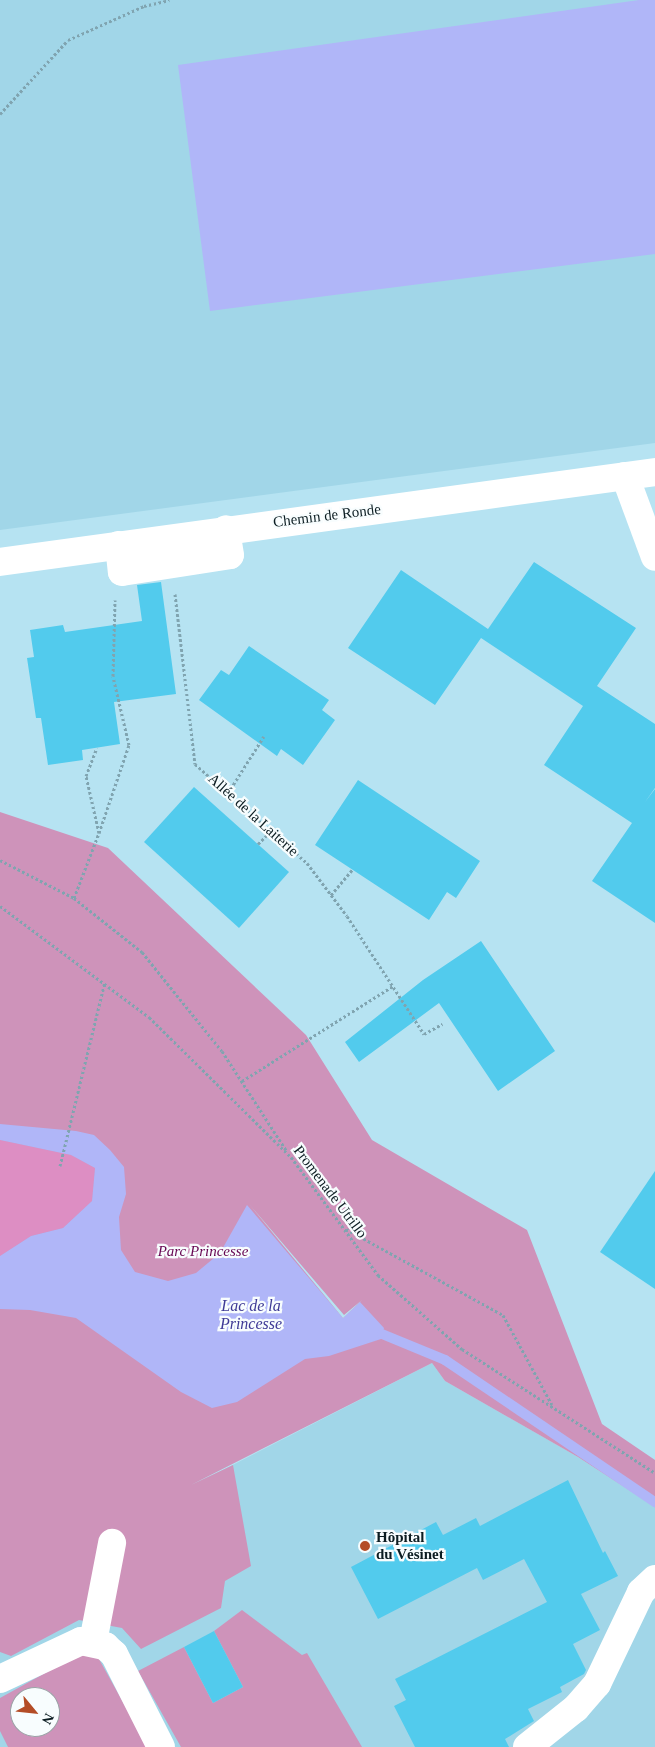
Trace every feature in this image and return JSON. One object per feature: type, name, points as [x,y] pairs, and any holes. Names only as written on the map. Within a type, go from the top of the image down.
[{"type":"street","name":"Chemin de Ronde","points":[[0,562],[226,529],[655,472]]},
{"type":"street","points":[[625,476],[655,557]]},
{"type":"street","points":[[119,545],[122,572],[230,555],[226,529]]},
{"type":"street","points":[[93,1642],[112,1543]]},
{"type":"street","points":[[527,1747],[576,1708],[597,1684],[641,1592],[655,1578]]},
{"type":"street","points":[[0,1679],[81,1641],[93,1642],[114,1654],[161,1747]]},
{"type":"path","points":[[0,114],[68,40],[144,6],[169,0]]},
{"type":"path","name":"Allée de la Laiterie","points":[[171,564],[196,764],[307,863],[331,895],[424,1034],[442,1024]]},
{"type":"path","points":[[74,898],[99,833],[129,745],[113,676],[116,588],[122,572]]},
{"type":"path","points":[[228,793],[264,736]]},
{"type":"path","points":[[97,748],[86,776],[99,833]]},
{"type":"path","points":[[258,844],[271,831]]},
{"type":"path","points":[[0,860],[74,898],[142,952],[176,989],[242,1081],[291,1157]]},
{"type":"path","points":[[331,895],[352,870]]},
{"type":"path","name":"Promenade Utrillo","points":[[0,906],[105,982],[149,1017],[291,1157],[378,1275],[462,1349],[552,1405],[655,1473]]},
{"type":"path","points":[[60,1166],[71,1114],[105,982]]},
{"type":"path","points":[[242,1081],[393,986]]},
{"type":"path","points":[[343,1227],[503,1315],[552,1405]]},
{"type":"shaded area","points":[[0,0],[655,0],[655,443],[0,530]]},
{"type":"shaded area","points":[[0,1140],[71,1155],[95,1168],[92,1201],[63,1228],[31,1236],[0,1256]]},
{"type":"shaded area","name":"Hôpital du Vésinet","points":[[432,1363],[445,1381],[578,1457],[655,1507],[655,1747],[0,1747],[0,1584]]},
{"type":"green space","name":"Parc Princesse","points":[[0,812],[108,848],[306,1035],[372,1140],[527,1230],[602,1424],[655,1460],[655,1507],[578,1457],[445,1381],[432,1363],[191,1485],[233,1465],[251,1566],[225,1581],[221,1608],[141,1649],[122,1628],[79,1620],[11,1656],[0,1652]]},
{"type":"green space","points":[[242,1610],[302,1655],[307,1653],[362,1747],[181,1747],[138,1671],[184,1647],[213,1703],[243,1687],[214,1631]]},
{"type":"green space","points":[[90,1653],[99,1659],[148,1747],[8,1747],[0,1731],[0,1698],[10,1692],[10,1737],[60,1737],[60,1687],[20,1687],[76,1656]]},
{"type":"water","points":[[639,0],[655,0],[655,254],[210,311],[178,65]]},
{"type":"water","name":"Lac de la Princesse","points":[[0,1124],[76,1131],[94,1135],[110,1150],[124,1167],[126,1194],[119,1217],[121,1250],[135,1272],[168,1281],[196,1273],[220,1253],[247,1205],[343,1318],[360,1302],[384,1328],[381,1339],[329,1356],[305,1359],[237,1402],[212,1408],[181,1392],[76,1318],[30,1310],[0,1309],[0,1256],[31,1236],[63,1228],[92,1201],[95,1168],[71,1155],[0,1140]]},
{"type":"pier","points":[[249,1204],[344,1315],[362,1300],[343,1318]]},
{"type":"building","points":[[534,562],[636,628],[597,686],[655,724],[655,788],[645,802],[655,789],[655,923],[592,881],[632,823],[544,765],[583,706],[481,638],[435,705],[348,648],[401,570],[488,629]]},
{"type":"building","points":[[161,582],[176,694],[114,702],[120,744],[82,750],[83,760],[48,765],[41,718],[36,718],[27,658],[34,657],[30,630],[63,625],[65,632],[142,621],[137,585]]},
{"type":"building","points":[[249,646],[329,700],[322,710],[335,720],[303,765],[281,749],[277,756],[199,700],[221,670],[229,675]]},
{"type":"building","points":[[358,780],[480,861],[456,898],[447,892],[429,920],[315,845]]},
{"type":"building","points":[[194,787],[289,872],[239,928],[144,842]]},
{"type":"building","points":[[481,941],[555,1051],[498,1091],[439,1003],[359,1062],[345,1042],[423,980]]},
{"type":"building","points":[[655,1171],[655,1289],[600,1252]]},
{"type":"building","points":[[568,1480],[603,1553],[605,1551],[618,1576],[581,1594],[600,1630],[573,1644],[586,1670],[584,1674],[560,1687],[562,1692],[528,1709],[534,1721],[505,1739],[509,1747],[415,1747],[394,1706],[406,1700],[395,1679],[547,1602],[524,1559],[483,1580],[477,1568],[378,1619],[351,1567],[436,1522],[443,1535],[476,1518],[480,1526]]},
{"type":"building","points":[[214,1631],[243,1687],[213,1703],[184,1647]]},
{"type":"waterway","points":[[382,1334],[445,1360],[655,1502]]},
{"type":"place","name":"Hôpital du Vésinet","points":[[365,1546]]}]
